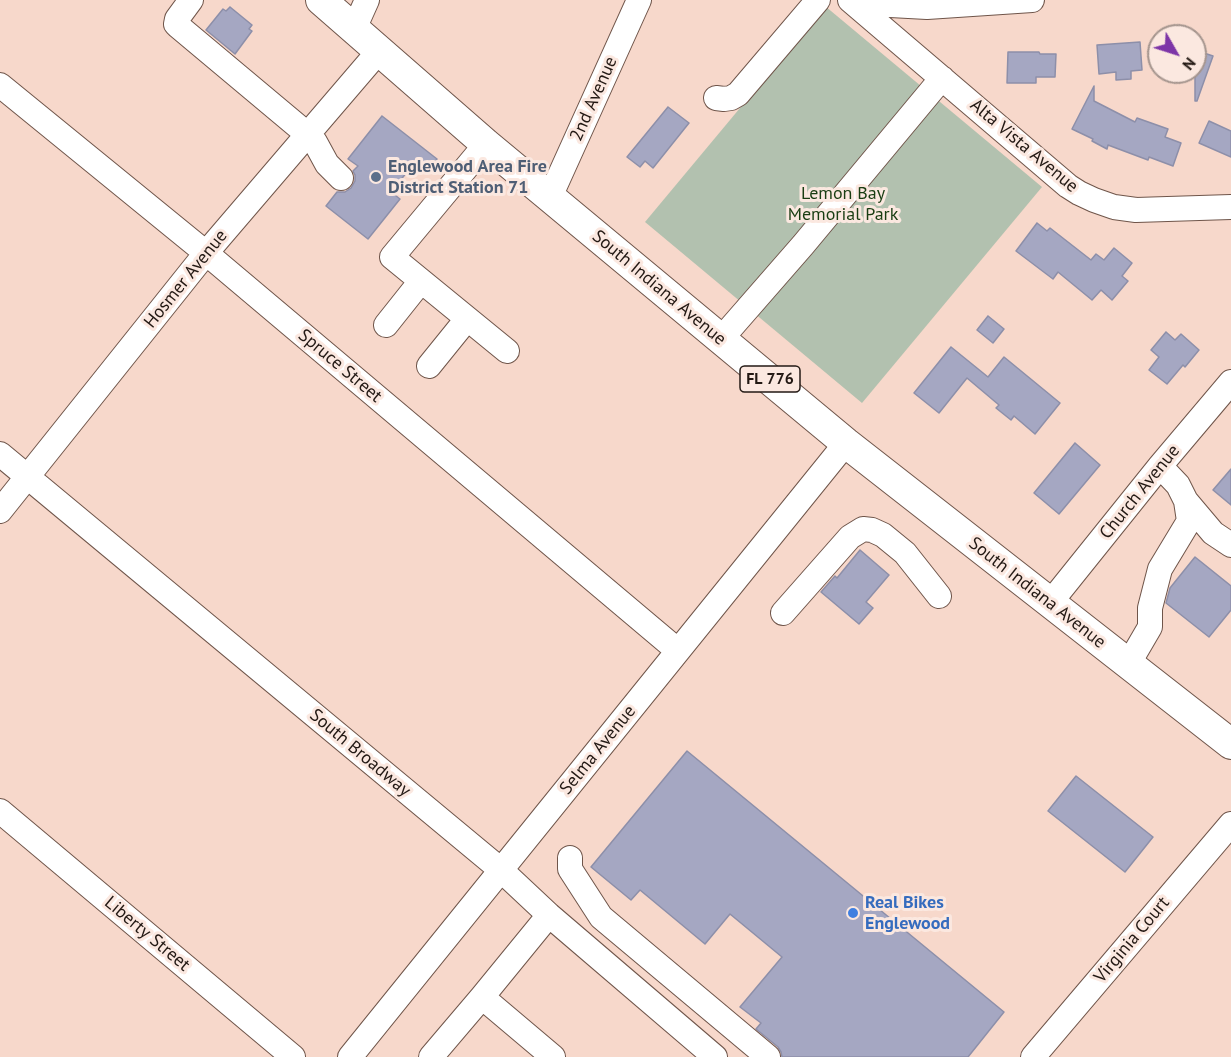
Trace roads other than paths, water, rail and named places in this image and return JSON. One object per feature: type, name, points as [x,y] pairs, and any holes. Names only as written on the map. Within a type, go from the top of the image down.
[{"type":"main road","name":"South Indiana Avenue","points":[[321,0],[486,144],[846,442],[1231,744]]},
{"type":"street","points":[[191,0],[177,19],[177,26],[308,135],[315,142],[327,164],[341,178]]},
{"type":"street","points":[[354,29],[367,0]]},
{"type":"street","name":"2nd Avenue","points":[[550,197],[639,0]]},
{"type":"street","points":[[716,98],[731,98],[738,94],[818,0]]},
{"type":"street","points":[[852,2],[927,7],[1032,0]]},
{"type":"street","name":"Alta Vista Avenue","points":[[852,2],[1068,186],[1094,200],[1114,207],[1136,210],[1231,207]]},
{"type":"street","name":"Hosmer Avenue","points":[[0,511],[206,253],[379,51]]},
{"type":"street","points":[[721,339],[942,78]]},
{"type":"street","name":"Spruce Street","points":[[0,85],[206,253],[677,650]]},
{"type":"street","points":[[486,144],[392,257],[507,351]]},
{"type":"street","points":[[386,325],[421,281]]},
{"type":"street","points":[[429,366],[467,319]]},
{"type":"street","name":"Church Avenue","points":[[1050,603],[1231,382]]},
{"type":"street","name":"Selma Avenue","points":[[354,1055],[846,442]]},
{"type":"street","name":"South Broadway","points":[[0,454],[501,870],[690,1049],[715,1057]]},
{"type":"street","points":[[1160,466],[1178,485],[1186,501],[1213,533],[1231,545]]},
{"type":"street","points":[[1129,663],[1150,627],[1150,608],[1160,569],[1189,521],[1186,501]]},
{"type":"street","points":[[783,613],[850,537],[863,529],[883,535],[905,553],[939,596]]},
{"type":"street","name":"Liberty Street","points":[[0,811],[293,1057]]},
{"type":"street","name":"Virginia Court","points":[[1033,1057],[1231,824]]},
{"type":"street","points":[[570,858],[570,869],[601,917],[768,1057]]},
{"type":"street","points":[[431,1057],[549,915]]},
{"type":"street","points":[[482,997],[553,1057]]},
{"type":"place","name":"Englewood Area Fire District Station 71","points":[[376,177]]},
{"type":"place","name":"Real Bikes Englewood","points":[[853,913]]},
{"type":"park label","name":"Lemon Bay Memorial Park","points":[[843,204]]}]
